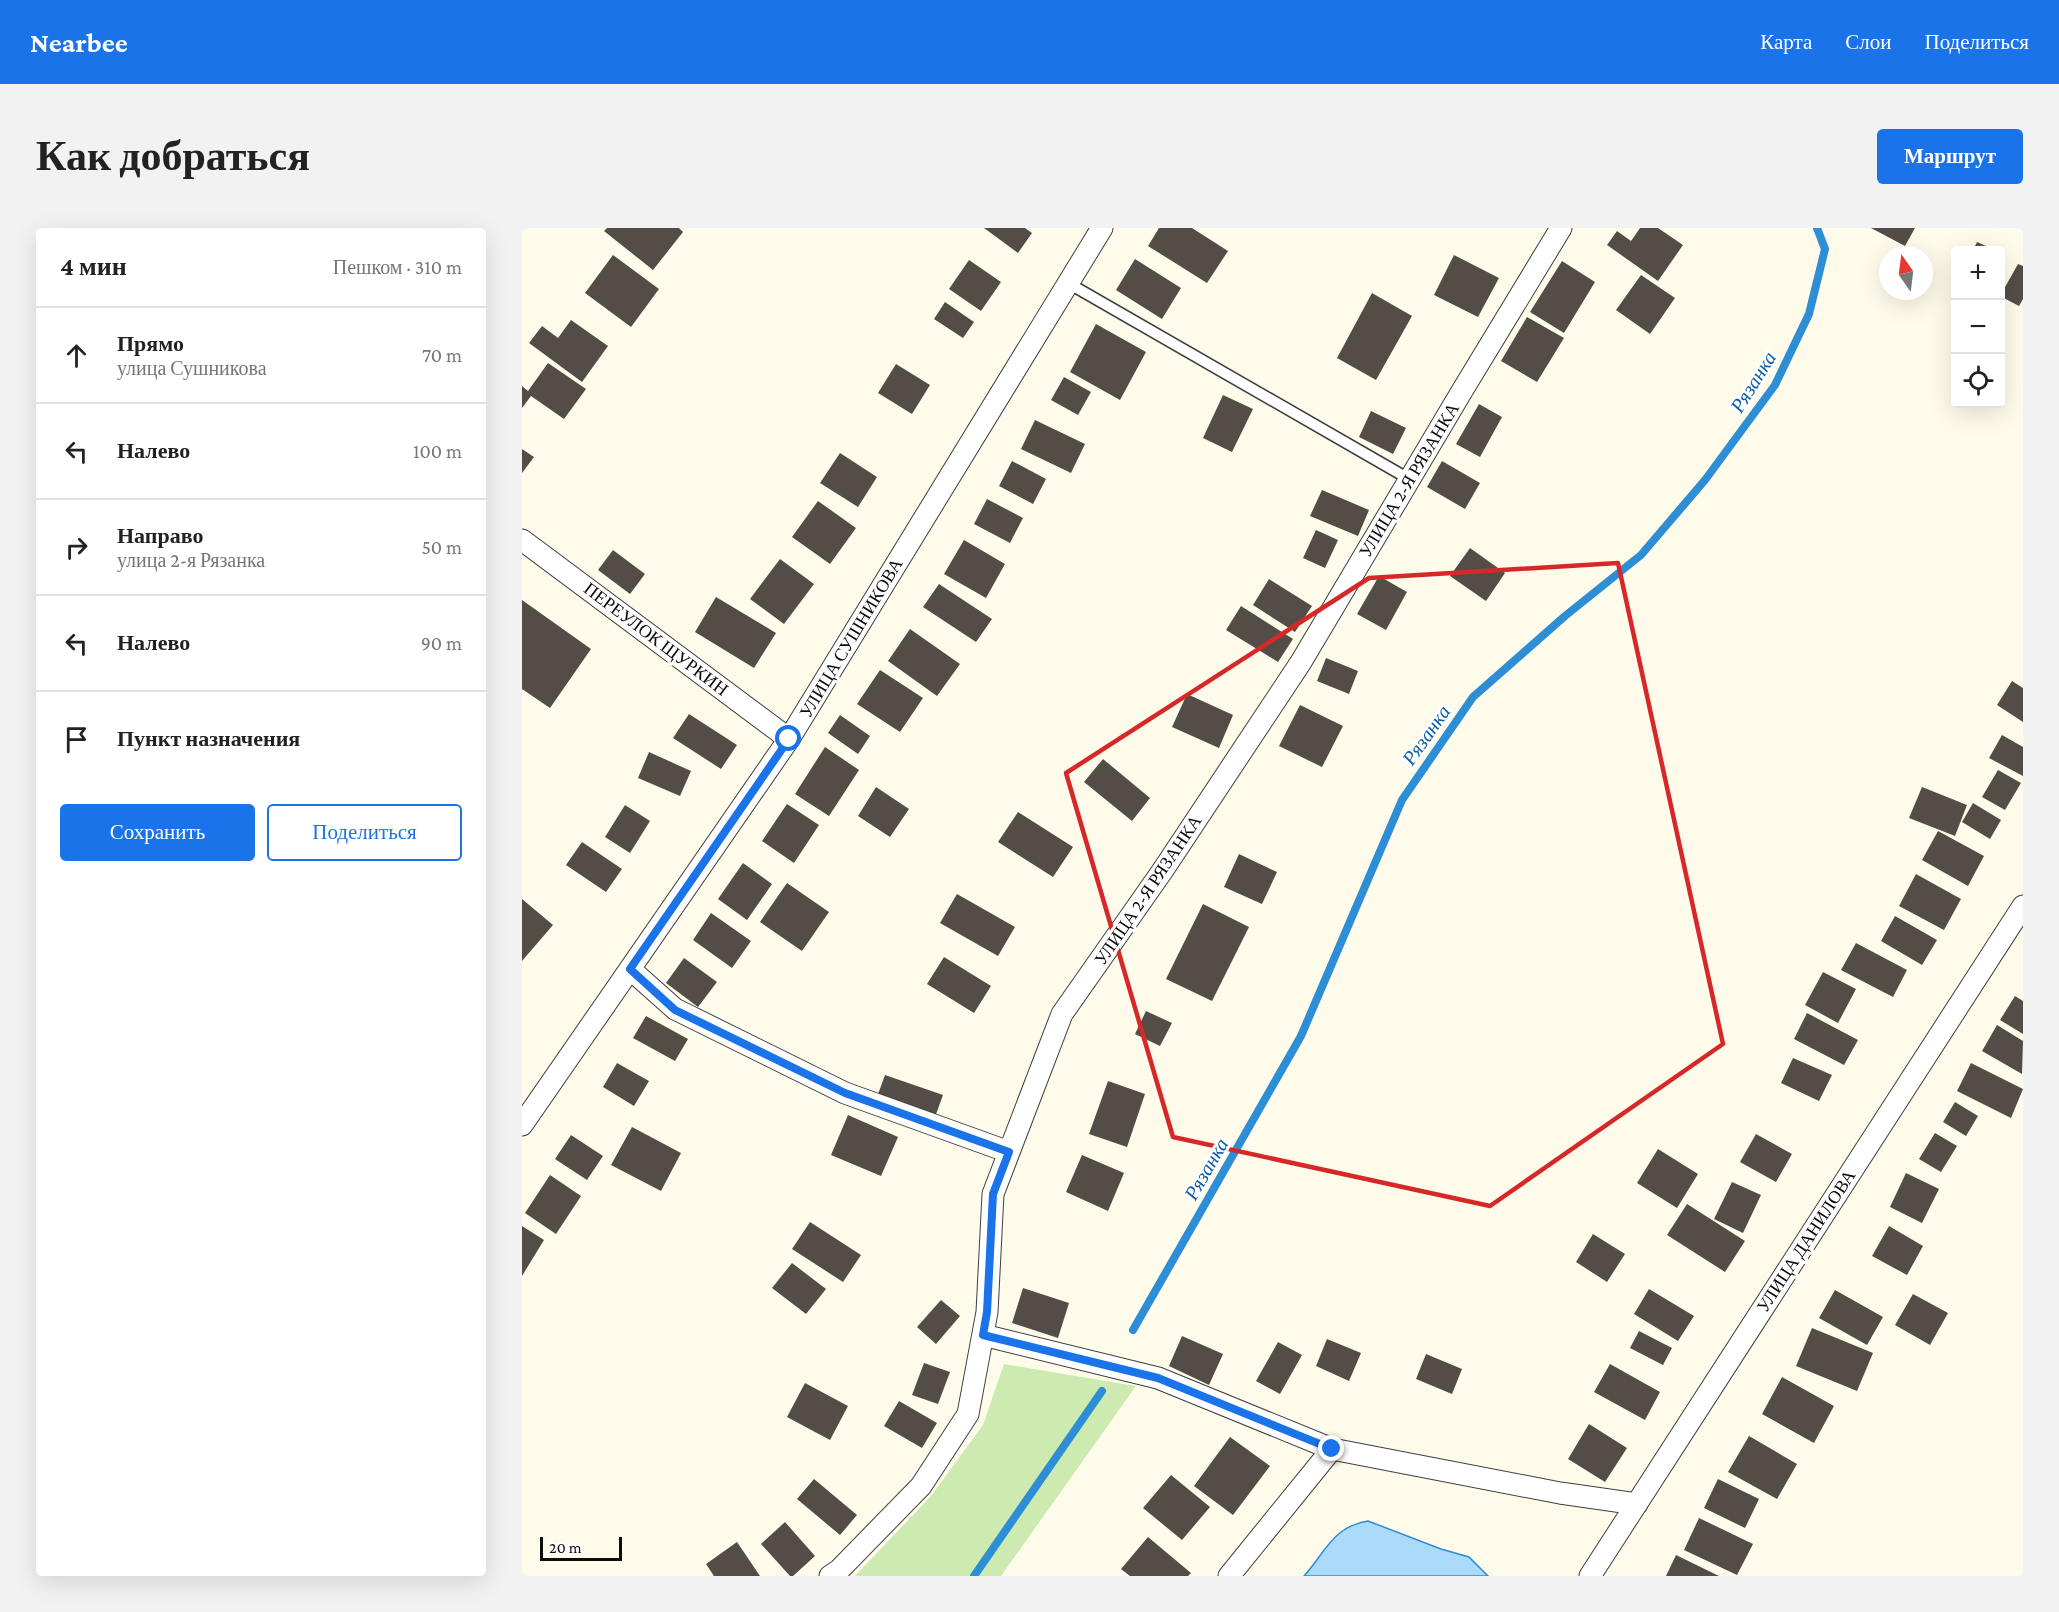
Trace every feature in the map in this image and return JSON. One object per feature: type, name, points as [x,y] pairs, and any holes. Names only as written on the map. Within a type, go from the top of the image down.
[{"type":"street","name":"УЛИЦА СУШНИКОВА","points":[[522,1125],[789,739],[1102,228]]},
{"type":"street","name":"УЛИЦА 2-Я РЯЗАНКА","points":[[830,1576],[839,1570],[921,1486],[968,1414],[987,1312],[993,1194],[1062,1014],[1163,870],[1301,662],[1561,228]]},
{"type":"street","name":"ПЕРЕУЛОК ЩУРКИН","points":[[522,540],[789,739]]},
{"type":"street","name":"УЛИЦА ДАНИЛОВА","points":[[1590,1576],[2023,906]]},
{"type":"street","points":[[630,969],[675,1010],[845,1093],[1009,1152]]},
{"type":"street","points":[[983,1335],[1158,1378],[1332,1449],[1560,1493],[1637,1504]]},
{"type":"street","points":[[1229,1576],[1332,1449]]},
{"type":"lane","points":[[1068,283],[1409,479]]},
{"type":"highlighted area","points":[[1618,563],[1723,1044],[1490,1206],[1173,1137],[1066,773],[1369,578]]},
{"type":"green space","points":[[1004,1364],[1136,1386],[1001,1576],[855,1576],[931,1496],[983,1425]]},
{"type":"water","points":[[1368,1521],[1441,1549],[1469,1557],[1488,1576],[1304,1576],[1331,1542],[1346,1528]]},
{"type":"building","points":[[607,228],[679,228],[683,232],[653,270],[604,231]]},
{"type":"building","points":[[984,228],[1025,228],[1032,233],[1018,253]]},
{"type":"building","points":[[1159,228],[1192,228],[1228,251],[1207,283],[1148,246]]},
{"type":"building","points":[[1640,228],[1658,228],[1683,245],[1658,281],[1607,245],[1617,231],[1631,241]]},
{"type":"building","points":[[1871,228],[1915,228],[1905,246]]},
{"type":"building","points":[[613,255],[659,289],[631,327],[585,293]]},
{"type":"building","points":[[1454,255],[1499,278],[1478,317],[1434,295]]},
{"type":"building","points":[[1135,259],[1181,288],[1162,319],[1116,290]]},
{"type":"building","points":[[969,260],[1001,282],[981,311],[949,289]]},
{"type":"building","points":[[1562,261],[1595,282],[1564,333],[1530,312]]},
{"type":"building","points":[[2018,264],[2023,266],[2023,299],[2019,306],[2005,299],[2005,287]]},
{"type":"building","points":[[1641,275],[1675,298],[1650,334],[1616,310]]},
{"type":"building","points":[[1372,293],[1412,316],[1376,380],[1337,358]]},
{"type":"building","points":[[945,302],[974,322],[963,338],[934,319]]},
{"type":"building","points":[[1527,317],[1564,338],[1537,382],[1501,361]]},
{"type":"building","points":[[571,320],[608,346],[582,382],[529,343],[542,326],[558,338]]},
{"type":"building","points":[[1096,324],[1146,352],[1120,400],[1070,372]]},
{"type":"building","points":[[548,363],[586,389],[564,419],[531,396],[522,408],[522,386],[528,391]]},
{"type":"building","points":[[896,364],[930,385],[912,414],[878,393]]},
{"type":"building","points":[[1064,377],[1091,392],[1078,415],[1051,400]]},
{"type":"building","points":[[1223,395],[1253,409],[1232,452],[1203,438]]},
{"type":"building","points":[[1479,404],[1502,417],[1480,457],[1456,444]]},
{"type":"building","points":[[1371,411],[1406,428],[1393,454],[1359,437]]},
{"type":"building","points":[[1035,420],[1085,444],[1071,473],[1021,449]]},
{"type":"building","points":[[522,449],[534,457],[522,473]]},
{"type":"building","points":[[840,453],[877,477],[858,507],[820,483]]},
{"type":"building","points":[[1012,461],[1046,479],[1033,504],[999,486]]},
{"type":"building","points":[[1442,461],[1480,483],[1465,509],[1427,487]]},
{"type":"building","points":[[1322,490],[1369,510],[1358,536],[1310,516]]},
{"type":"building","points":[[987,499],[1023,518],[1010,543],[974,524]]},
{"type":"building","points":[[818,501],[856,528],[830,564],[792,537]]},
{"type":"building","points":[[1316,530],[1338,540],[1325,568],[1303,558]]},
{"type":"building","points":[[964,540],[1005,564],[986,598],[944,574]]},
{"type":"building","points":[[1470,548],[1505,573],[1486,601],[1450,576]]},
{"type":"building","points":[[613,550],[645,574],[630,594],[598,570]]},
{"type":"building","points":[[780,559],[814,584],[784,624],[750,599]]},
{"type":"building","points":[[1379,576],[1407,592],[1386,630],[1357,614]]},
{"type":"building","points":[[1269,579],[1312,606],[1295,632],[1253,605]]},
{"type":"building","points":[[939,584],[992,619],[976,642],[923,607]]},
{"type":"building","points":[[716,597],[776,633],[754,668],[695,632]]},
{"type":"building","points":[[522,600],[591,649],[550,708],[522,689]]},
{"type":"building","points":[[1241,606],[1293,639],[1278,662],[1226,630]]},
{"type":"building","points":[[910,629],[960,664],[937,696],[888,661]]},
{"type":"building","points":[[1326,658],[1358,671],[1349,694],[1317,681]]},
{"type":"building","points":[[880,670],[923,698],[900,732],[857,704]]},
{"type":"building","points":[[2012,681],[2023,688],[2023,722],[1997,705]]},
{"type":"building","points":[[1187,694],[1233,715],[1219,748],[1172,727]]},
{"type":"building","points":[[1300,705],[1343,726],[1322,767],[1279,746]]},
{"type":"building","points":[[689,714],[737,745],[721,769],[673,738]]},
{"type":"building","points":[[840,715],[870,736],[858,754],[828,733]]},
{"type":"building","points":[[2002,735],[2023,747],[2023,776],[1989,758]]},
{"type":"building","points":[[825,747],[859,770],[829,816],[795,794]]},
{"type":"building","points":[[649,752],[691,771],[680,796],[638,778]]},
{"type":"building","points":[[1103,759],[1150,798],[1132,821],[1084,782]]},
{"type":"building","points":[[1998,770],[2021,783],[2005,810],[1982,797]]},
{"type":"building","points":[[876,787],[909,809],[890,837],[858,816]]},
{"type":"building","points":[[1922,787],[1967,805],[1955,836],[1909,818]]},
{"type":"building","points":[[1973,803],[2001,820],[1990,839],[1962,822]]},
{"type":"building","points":[[787,804],[819,825],[794,863],[762,841]]},
{"type":"building","points":[[625,805],[650,821],[630,853],[605,837]]},
{"type":"building","points":[[1018,812],[1073,847],[1053,877],[998,842]]},
{"type":"building","points":[[1938,831],[1984,856],[1968,886],[1922,860]]},
{"type":"building","points":[[582,842],[622,869],[606,892],[566,865]]},
{"type":"building","points":[[1239,854],[1277,872],[1262,904],[1224,887]]},
{"type":"building","points":[[743,863],[772,884],[747,920],[718,899]]},
{"type":"building","points":[[1916,874],[1961,899],[1944,930],[1899,906]]},
{"type":"building","points":[[787,883],[829,912],[802,951],[760,922]]},
{"type":"building","points":[[957,894],[1015,927],[998,956],[940,923]]},
{"type":"building","points":[[522,899],[553,925],[522,961]]},
{"type":"building","points":[[1203,904],[1249,927],[1212,1001],[1166,979]]},
{"type":"building","points":[[711,913],[751,941],[732,968],[693,940]]},
{"type":"building","points":[[1895,916],[1937,940],[1922,965],[1881,941]]},
{"type":"building","points":[[1856,943],[1907,970],[1893,997],[1841,970]]},
{"type":"building","points":[[944,957],[991,986],[974,1013],[927,984]]},
{"type":"building","points":[[684,958],[717,982],[698,1007],[666,983]]},
{"type":"building","points":[[1823,972],[1856,989],[1838,1023],[1805,1005]]},
{"type":"building","points":[[2015,996],[2023,1001],[2023,1034],[2000,1020]]},
{"type":"building","points":[[1146,1011],[1172,1023],[1160,1046],[1135,1034]]},
{"type":"building","points":[[1807,1013],[1858,1040],[1844,1065],[1794,1039]]},
{"type":"building","points":[[646,1016],[688,1039],[675,1061],[633,1038]]},
{"type":"building","points":[[1997,1025],[2023,1041],[2022,1074],[1982,1051]]},
{"type":"building","points":[[1793,1058],[1832,1075],[1819,1101],[1781,1083]]},
{"type":"building","points":[[617,1063],[649,1081],[634,1106],[603,1087]]},
{"type":"building","points":[[1971,1063],[2023,1089],[2011,1118],[1957,1091]]},
{"type":"building","points":[[885,1075],[943,1095],[935,1117],[877,1097]]},
{"type":"building","points":[[1108,1081],[1145,1094],[1127,1147],[1089,1134]]},
{"type":"building","points":[[1955,1102],[1978,1116],[1966,1136],[1943,1122]]},
{"type":"building","points":[[848,1115],[898,1137],[881,1176],[831,1155]]},
{"type":"building","points":[[632,1127],[681,1153],[661,1191],[611,1165]]},
{"type":"building","points":[[1935,1133],[1957,1146],[1941,1172],[1919,1159]]},
{"type":"building","points":[[1756,1134],[1792,1154],[1776,1182],[1740,1162]]},
{"type":"building","points":[[571,1135],[603,1156],[587,1180],[555,1159]]},
{"type":"building","points":[[1658,1149],[1698,1174],[1677,1208],[1637,1183]]},
{"type":"building","points":[[1082,1155],[1124,1173],[1108,1211],[1066,1192]]},
{"type":"building","points":[[1906,1173],[1939,1189],[1922,1223],[1890,1207]]},
{"type":"building","points":[[550,1175],[581,1196],[556,1234],[525,1213]]},
{"type":"building","points":[[1732,1182],[1761,1195],[1743,1233],[1714,1219]]},
{"type":"building","points":[[1687,1204],[1745,1241],[1725,1272],[1667,1235]]},
{"type":"building","points":[[810,1222],[861,1255],[843,1282],[792,1249]]},
{"type":"building","points":[[522,1226],[544,1240],[522,1276]]},
{"type":"building","points":[[1889,1226],[1923,1246],[1907,1275],[1872,1256]]},
{"type":"building","points":[[1593,1234],[1625,1254],[1607,1282],[1576,1262]]},
{"type":"building","points":[[792,1263],[826,1289],[806,1314],[772,1288]]},
{"type":"building","points":[[1023,1288],[1069,1303],[1058,1338],[1012,1323]]},
{"type":"building","points":[[1649,1289],[1694,1316],[1678,1341],[1634,1314]]},
{"type":"building","points":[[1835,1290],[1883,1317],[1867,1345],[1819,1318]]},
{"type":"building","points":[[1913,1294],[1948,1313],[1930,1345],[1895,1325]]},
{"type":"building","points":[[941,1300],[960,1316],[936,1344],[917,1327]]},
{"type":"building","points":[[1812,1328],[1873,1353],[1857,1391],[1796,1366]]},
{"type":"building","points":[[1639,1331],[1672,1348],[1663,1365],[1630,1348]]},
{"type":"building","points":[[1182,1336],[1223,1354],[1209,1385],[1169,1366]]},
{"type":"building","points":[[1327,1339],[1361,1353],[1349,1381],[1316,1366]]},
{"type":"building","points":[[1278,1342],[1302,1355],[1280,1394],[1256,1381]]},
{"type":"building","points":[[1426,1354],[1462,1369],[1452,1394],[1416,1379]]},
{"type":"building","points":[[924,1363],[950,1372],[938,1404],[912,1395]]},
{"type":"building","points":[[1610,1364],[1660,1392],[1645,1420],[1594,1392]]},
{"type":"building","points":[[1782,1377],[1834,1406],[1814,1443],[1762,1414]]},
{"type":"building","points":[[805,1383],[848,1406],[830,1440],[787,1417]]},
{"type":"building","points":[[899,1401],[937,1423],[922,1448],[884,1426]]},
{"type":"building","points":[[1589,1424],[1627,1448],[1605,1482],[1568,1459]]},
{"type":"building","points":[[1749,1436],[1797,1464],[1777,1499],[1728,1472]]},
{"type":"building","points":[[1230,1437],[1270,1466],[1233,1515],[1194,1486]]},
{"type":"building","points":[[1171,1475],[1210,1507],[1182,1540],[1143,1508]]},
{"type":"building","points":[[814,1479],[857,1515],[840,1535],[797,1499]]},
{"type":"building","points":[[1718,1479],[1759,1499],[1745,1528],[1704,1508]]},
{"type":"building","points":[[1699,1518],[1753,1544],[1737,1575],[1684,1550]]},
{"type":"building","points":[[785,1522],[815,1556],[793,1576],[790,1576],[761,1544]]},
{"type":"building","points":[[1148,1537],[1191,1573],[1188,1576],[1130,1576],[1121,1569]]},
{"type":"building","points":[[737,1542],[760,1576],[714,1576],[706,1564]]},
{"type":"building","points":[[1676,1555],[1719,1576],[1666,1576]]},
{"type":"waterway","name":"Рязанка","points":[[1133,1330],[1301,1036],[1402,800],[1473,697],[1565,616],[1641,555],[1705,480],[1775,385],[1809,314],[1825,249],[1817,228]]},
{"type":"waterway","name":"Рязанка","points":[[974,1576],[1102,1391]]},
{"type":"route","points":[[789,739],[630,969],[675,1010],[845,1093],[1009,1152],[993,1194],[987,1312],[983,1335],[1158,1378],[1332,1449]]}]
